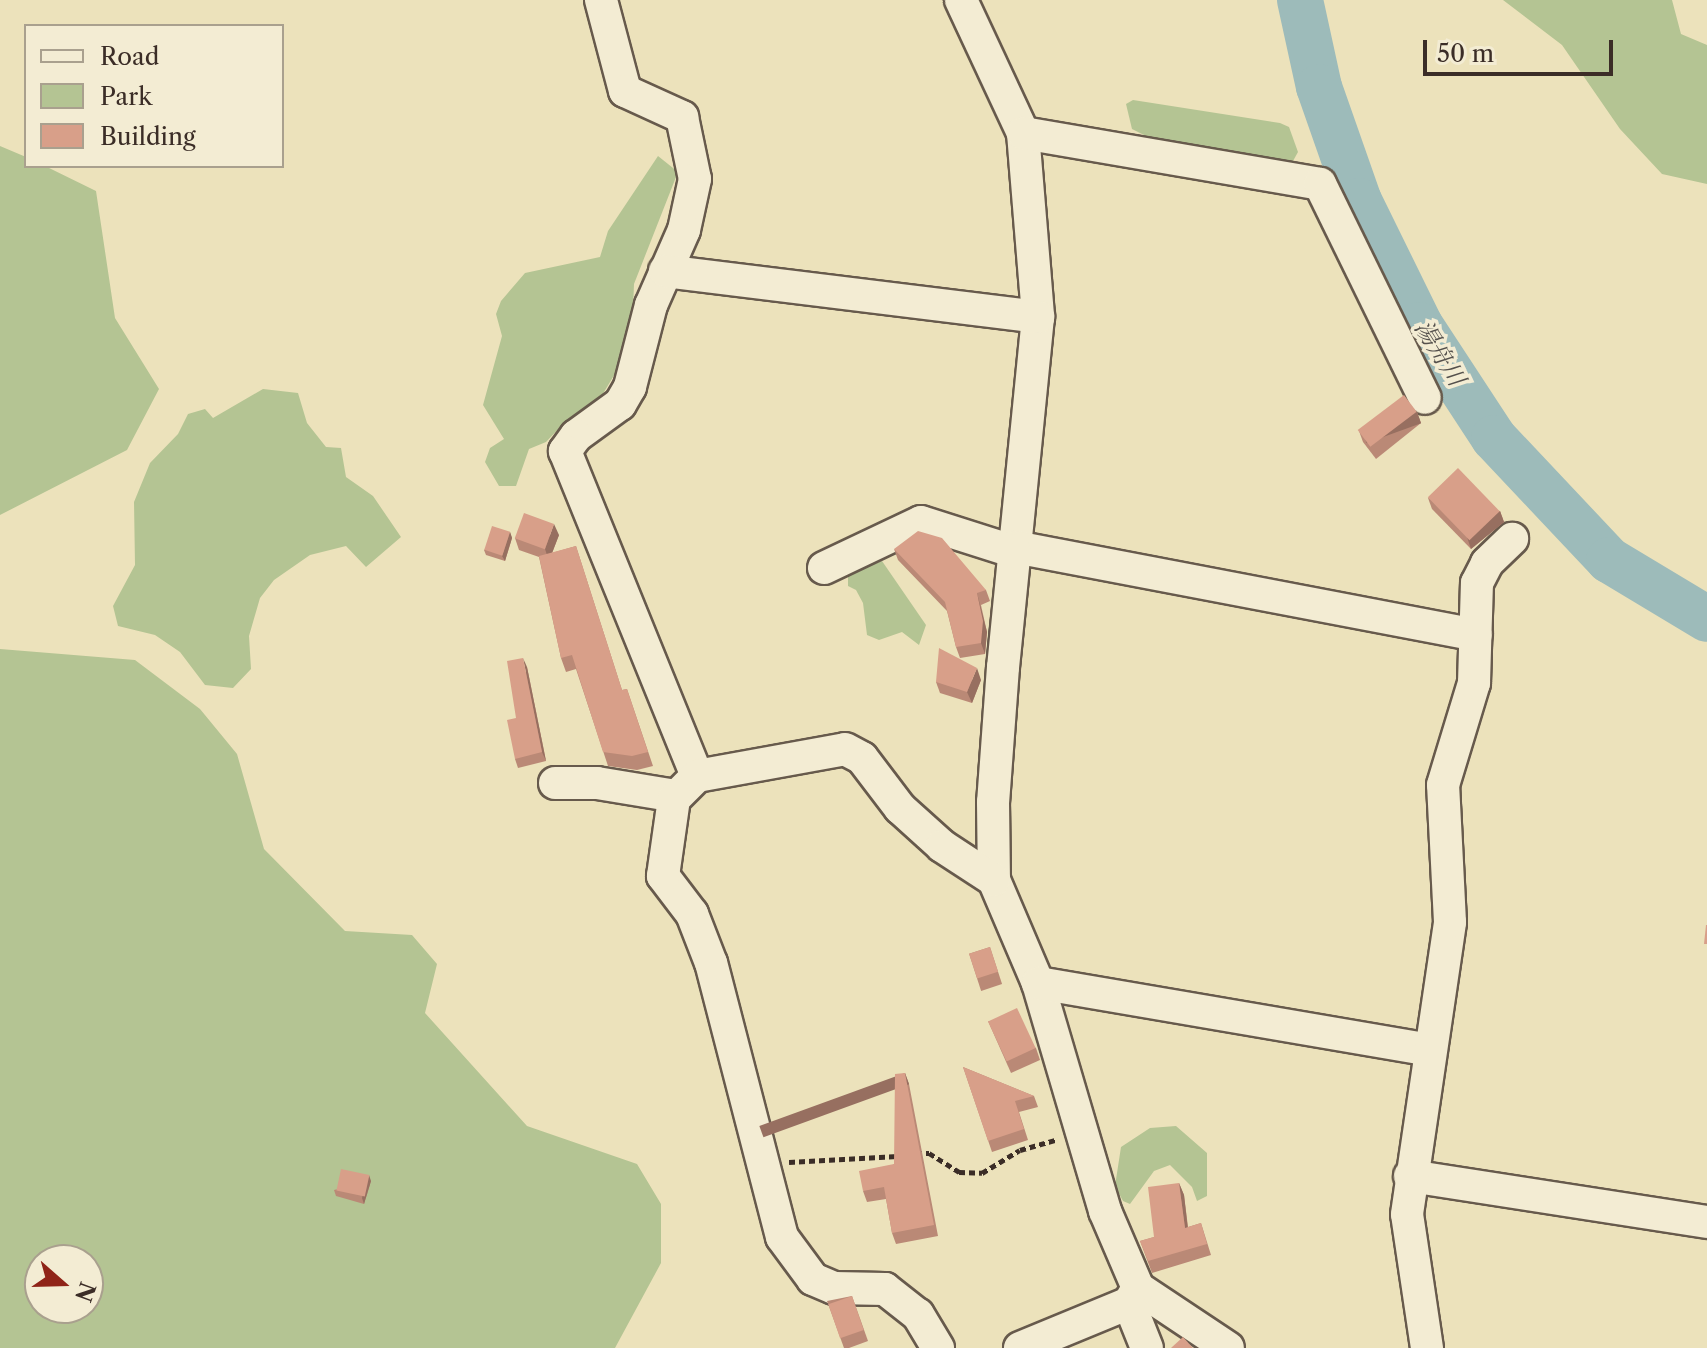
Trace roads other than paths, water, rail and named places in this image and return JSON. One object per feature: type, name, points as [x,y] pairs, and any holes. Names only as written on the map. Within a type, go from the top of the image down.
[{"type":"street","points":[[601,0],[625,91],[671,109],[690,132],[695,179],[684,230],[665,271],[630,387],[620,404],[576,436],[565,451],[676,790],[663,876],[692,914],[711,963],[782,1237],[813,1279],[834,1288],[885,1289],[918,1315],[938,1348]]},
{"type":"street","points":[[961,0],[1023,133],[1038,317],[993,802],[994,880],[1038,983],[1147,1348]]},
{"type":"street","points":[[1023,133],[1320,184],[1425,398]]},
{"type":"street","points":[[665,271],[1038,317]]},
{"type":"street","points":[[824,568],[921,522],[1015,550],[1476,635]]},
{"type":"street","points":[[1427,1348],[1407,1214],[1410,1176],[1450,922],[1443,785],[1474,683],[1477,583],[1487,563],[1512,539]]},
{"type":"street","points":[[555,783],[676,790],[845,749],[862,758],[900,808],[942,846],[994,880]]},
{"type":"street","points":[[1038,983],[1429,1050]]},
{"type":"street","points":[[1410,1176],[1707,1222]]},
{"type":"street","points":[[1020,1348],[1133,1296]]},
{"type":"street","points":[[1133,1296],[1228,1348]]},
{"type":"waterway","name":"湯舟川","points":[[1300,0],[1319,87],[1359,201],[1420,325],[1494,438],[1609,560],[1707,619]]}]
